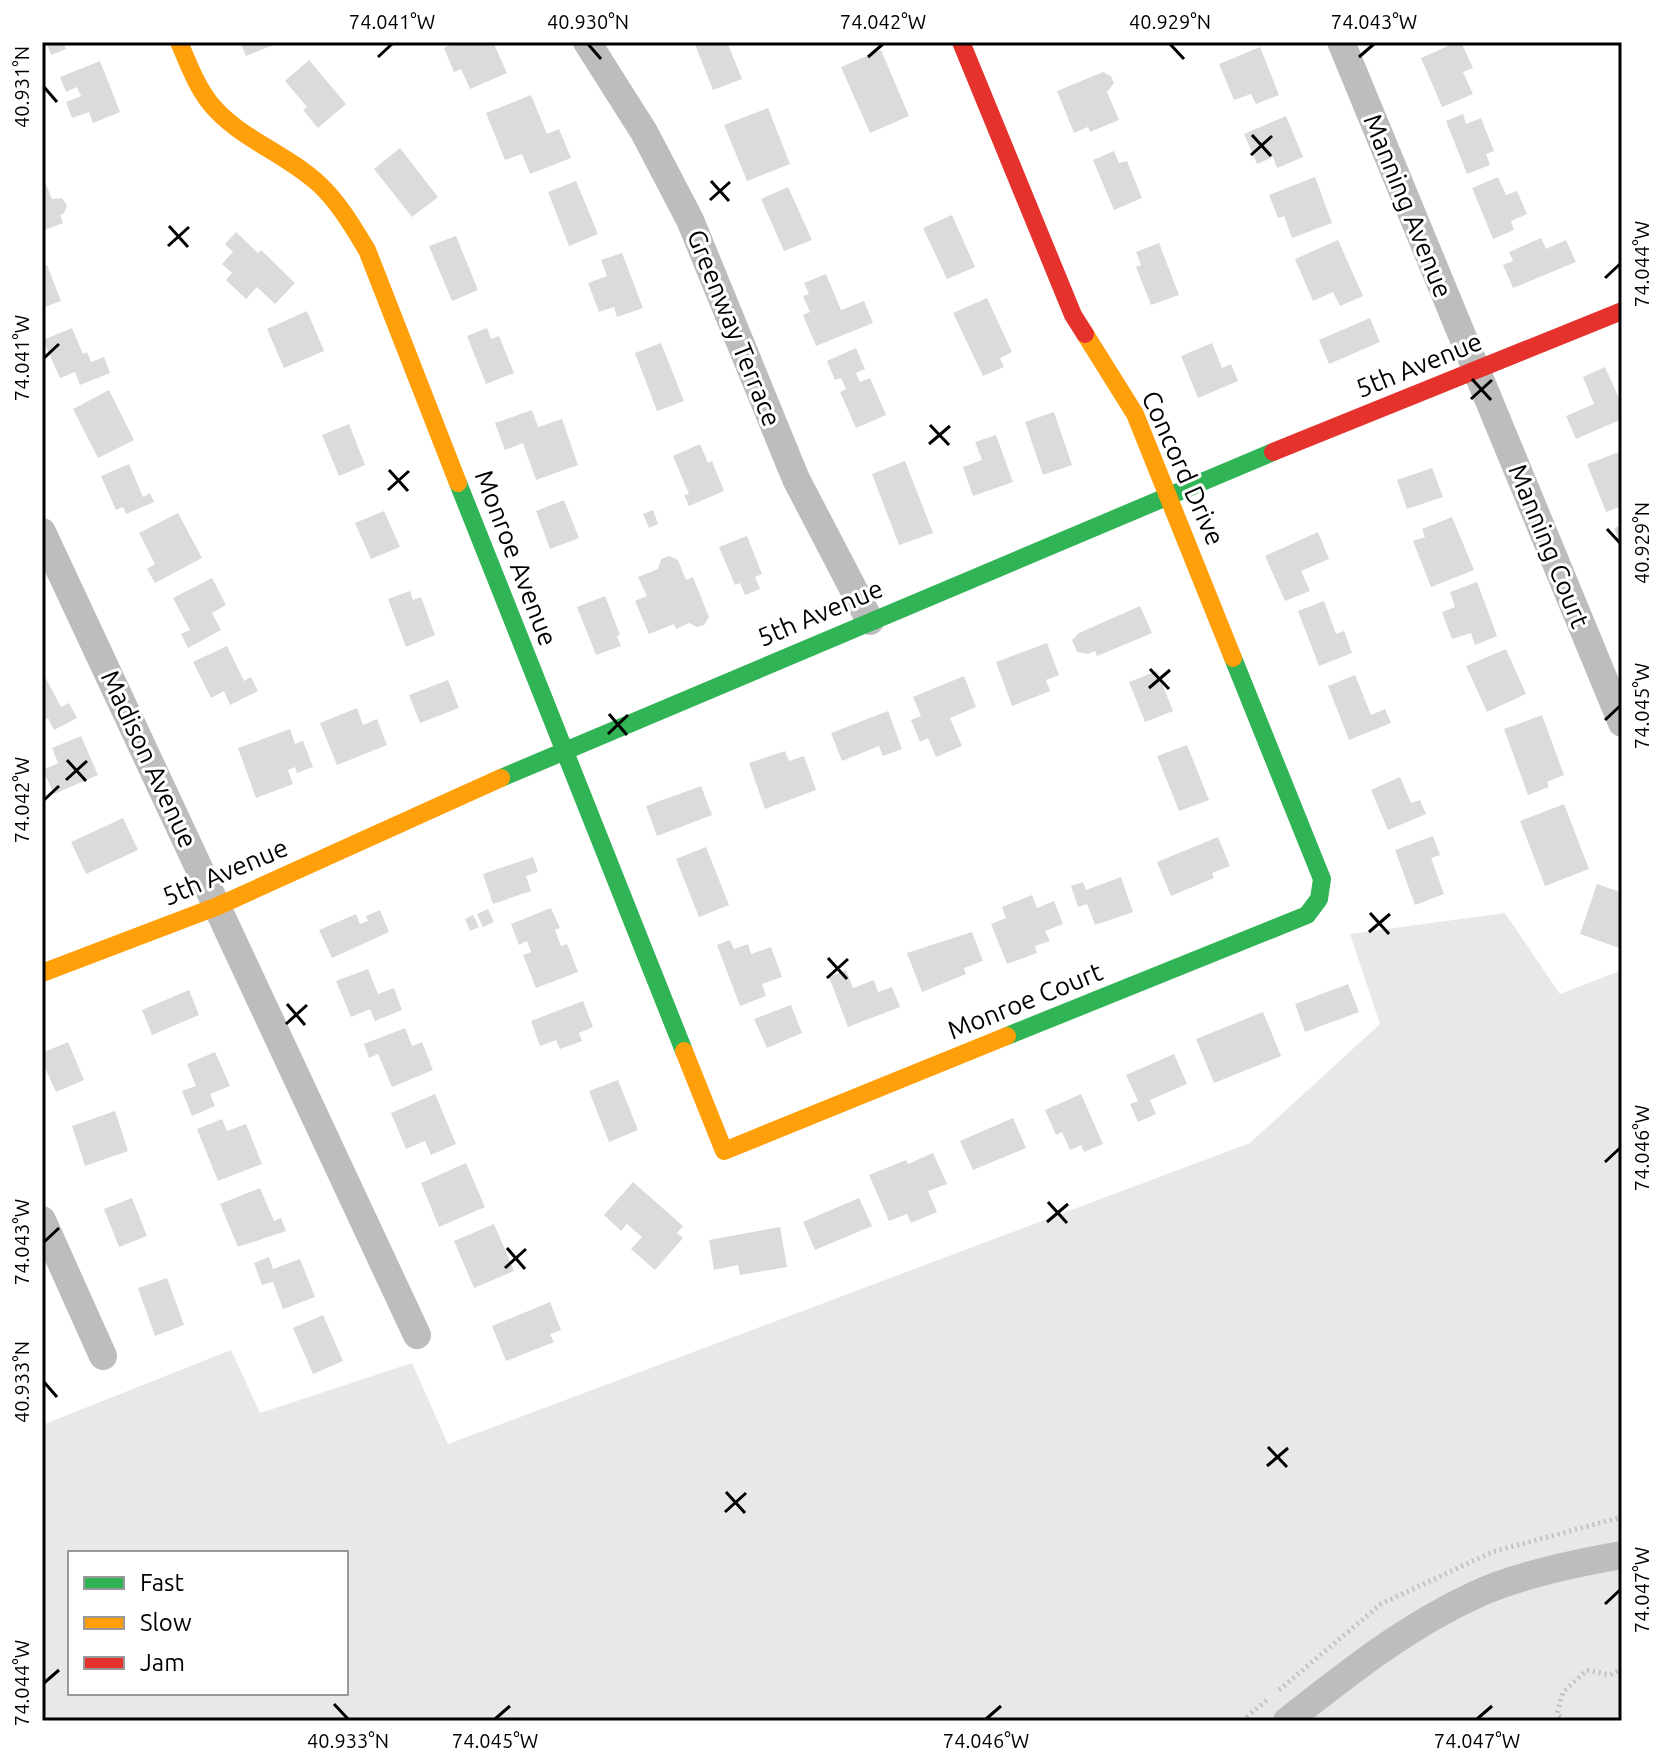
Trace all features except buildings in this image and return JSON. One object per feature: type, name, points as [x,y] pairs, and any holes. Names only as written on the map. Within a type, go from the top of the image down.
[{"type":"street","name":"Monroe Avenue","points":[[179,42],[196,82],[211,104],[235,127],[294,163],[320,185],[345,214],[367,250],[724,1151]]},
{"type":"street","name":"Greenway Terrace","points":[[587,42],[644,132],[690,220],[796,479],[870,621]]},
{"type":"street","name":"Concord Drive","points":[[961,42],[1073,315],[1135,414],[1322,879]]},
{"type":"street","name":"Manning Avenue","points":[[1341,42],[1476,370]]},
{"type":"street","name":"5th Avenue","points":[[42,973],[218,906],[563,750],[1169,494],[1622,311]]},
{"type":"street","name":"Manning Court","points":[[1476,370],[1622,723]]},
{"type":"street","name":"Madison Avenue","points":[[42,532],[417,1335]]},
{"type":"street","name":"Monroe Court","points":[[724,1151],[1307,915],[1318,904],[1323,890],[1322,879]]},
{"type":"street","points":[[42,1220],[103,1356]]},
{"type":"street","points":[[1287,1721],[1381,1647],[1475,1594],[1569,1564],[1622,1555]]},
{"type":"path","points":[[1565,1721],[1557,1714],[1563,1692],[1587,1670],[1610,1675],[1622,1669]]},
{"type":"shaded area","points":[[1505,913],[1560,994],[1622,970],[1622,1721],[42,1721],[42,1425],[231,1350],[260,1413],[412,1363],[448,1444],[1250,1143],[1380,1024],[1350,934]]},
{"type":"traffic: fast","points":[[501,778],[1273,452]]},
{"type":"traffic: fast","points":[[458,483],[684,1051]]},
{"type":"traffic: fast","points":[[1007,1036],[1307,915],[1319,899],[1322,879],[1233,658]]},
{"type":"traffic: slow","points":[[179,42],[201,89],[222,116],[307,174],[327,192],[351,224],[367,250],[458,483]]},
{"type":"traffic: slow","points":[[1085,334],[1135,414],[1233,658]]},
{"type":"traffic: slow","points":[[42,973],[218,906],[501,778]]},
{"type":"traffic: slow","points":[[684,1051],[724,1151],[1007,1036]]},
{"type":"traffic: jam","points":[[961,42],[1073,315],[1085,334]]},
{"type":"traffic: jam","points":[[1273,452],[1622,311]]}]
